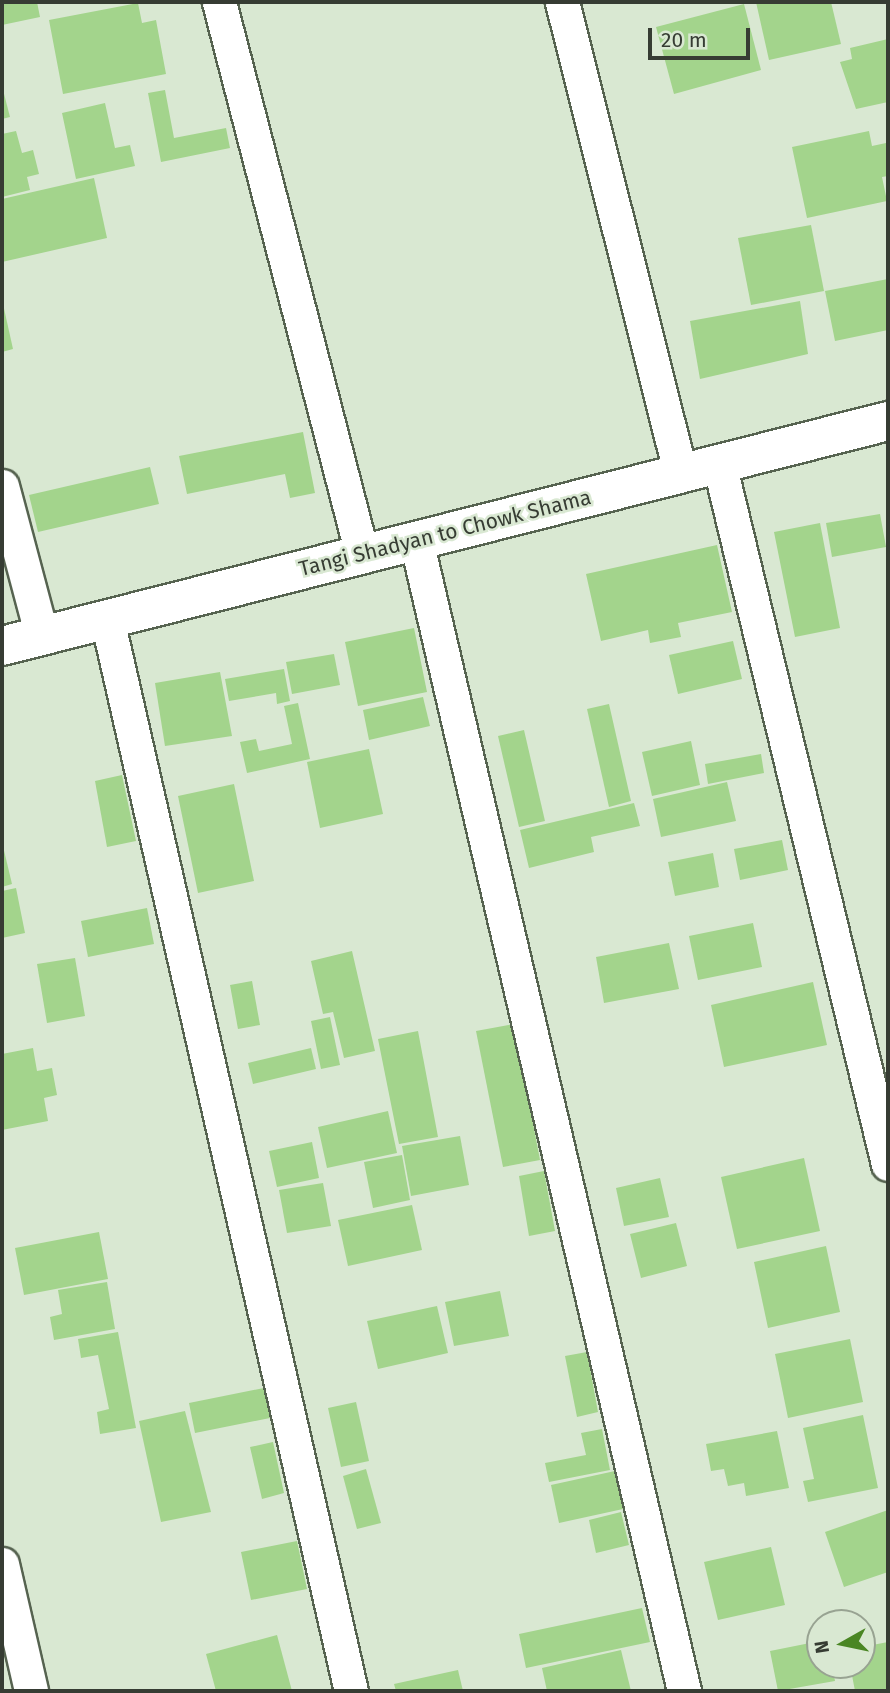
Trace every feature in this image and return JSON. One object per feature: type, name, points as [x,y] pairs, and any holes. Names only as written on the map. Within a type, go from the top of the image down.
[{"type":"main road","name":"Tangi Shadyan to Chowk Shama","points":[[2,646],[888,421]]},
{"type":"street","points":[[219,2],[362,554]]},
{"type":"street","points":[[562,2],[681,473]]},
{"type":"street","points":[[719,463],[888,1164]]},
{"type":"street","points":[[2,486],[42,636]]},
{"type":"street","points":[[416,540],[684,1691]]},
{"type":"street","points":[[107,620],[351,1691]]},
{"type":"street","points":[[2,1564],[31,1691]]},
{"type":"building","points":[[2,2],[37,2],[40,17],[2,25]]},
{"type":"building","points":[[756,2],[831,2],[841,44],[769,60]]},
{"type":"building","points":[[138,3],[142,23],[156,20],[166,74],[63,94],[49,20]]},
{"type":"building","points":[[744,4],[761,70],[674,94],[656,27]]},
{"type":"building","points":[[888,39],[888,102],[856,109],[840,62],[852,59],[850,48]]},
{"type":"building","points":[[2,86],[10,117],[2,119]]},
{"type":"building","points":[[165,90],[174,138],[226,128],[230,148],[161,162],[148,93]]},
{"type":"building","points":[[105,103],[115,148],[130,145],[135,166],[76,179],[62,113]]},
{"type":"building","points":[[16,131],[22,153],[33,150],[39,174],[27,177],[30,190],[2,197],[2,134]]},
{"type":"building","points":[[869,131],[872,146],[886,143],[888,176],[882,177],[887,201],[807,218],[792,147]]},
{"type":"building","points":[[94,178],[107,238],[2,262],[2,199]]},
{"type":"building","points":[[811,225],[824,291],[751,305],[738,238]]},
{"type":"building","points":[[888,279],[888,330],[835,341],[825,291]]},
{"type":"building","points":[[800,301],[808,354],[700,379],[690,321]]},
{"type":"building","points":[[2,305],[13,349],[2,352]]},
{"type":"building","points":[[303,432],[315,493],[290,498],[285,474],[187,494],[179,456]]},
{"type":"building","points":[[150,467],[159,504],[38,532],[29,495]]},
{"type":"building","points":[[880,514],[886,547],[832,557],[826,523]]},
{"type":"building","points":[[820,523],[840,628],[795,637],[774,532]]},
{"type":"building","points":[[717,545],[732,612],[678,623],[681,637],[650,643],[648,630],[601,641],[586,574]]},
{"type":"building","points":[[414,628],[427,692],[358,706],[345,642]]},
{"type":"building","points":[[733,641],[742,679],[678,694],[669,655]]},
{"type":"building","points":[[334,654],[340,685],[292,694],[286,662]]},
{"type":"building","points":[[284,669],[290,701],[277,704],[276,693],[229,701],[225,679]]},
{"type":"building","points":[[220,672],[232,736],[165,746],[155,683]]},
{"type":"building","points":[[423,697],[430,726],[369,740],[363,710]]},
{"type":"building","points":[[298,703],[310,759],[247,773],[240,742],[256,739],[259,751],[292,744],[284,706]]},
{"type":"building","points":[[609,704],[631,801],[609,807],[587,709]]},
{"type":"building","points":[[524,730],[545,821],[519,827],[498,736]]},
{"type":"building","points":[[691,741],[700,785],[652,796],[642,752]]},
{"type":"building","points":[[369,749],[383,814],[320,828],[307,762]]},
{"type":"building","points":[[761,754],[764,773],[708,784],[705,764]]},
{"type":"building","points":[[122,775],[136,841],[107,847],[95,781]]},
{"type":"building","points":[[727,782],[736,821],[661,837],[653,799]]},
{"type":"building","points":[[234,784],[254,881],[198,893],[178,796]]},
{"type":"building","points":[[634,803],[640,826],[591,837],[594,852],[529,868],[520,830]]},
{"type":"building","points":[[782,840],[788,870],[740,880],[734,849]]},
{"type":"building","points":[[2,842],[12,884],[2,887]]},
{"type":"building","points":[[713,853],[719,887],[675,896],[668,862]]},
{"type":"building","points":[[16,888],[25,933],[2,938],[2,891]]},
{"type":"building","points":[[147,908],[154,944],[88,957],[81,921]]},
{"type":"building","points":[[753,923],[762,967],[698,980],[689,936]]},
{"type":"building","points":[[669,943],[679,989],[604,1003],[596,957]]},
{"type":"building","points":[[352,951],[375,1051],[344,1058],[333,1012],[323,1014],[311,961]]},
{"type":"building","points":[[75,958],[85,1016],[47,1023],[37,964]]},
{"type":"building","points":[[252,981],[260,1025],[238,1029],[230,985]]},
{"type":"building","points":[[813,982],[827,1045],[724,1067],[711,1005]]},
{"type":"building","points":[[330,1017],[340,1065],[321,1069],[311,1021]]},
{"type":"building","points":[[514,1024],[540,1160],[503,1167],[476,1031]]},
{"type":"building","points":[[418,1031],[438,1137],[399,1144],[378,1039]]},
{"type":"building","points":[[33,1048],[37,1071],[52,1068],[57,1095],[44,1098],[48,1121],[2,1130],[2,1054]]},
{"type":"building","points":[[311,1048],[316,1069],[253,1084],[248,1063]]},
{"type":"building","points":[[388,1111],[397,1153],[327,1168],[318,1127]]},
{"type":"building","points":[[460,1136],[469,1185],[411,1196],[402,1146]]},
{"type":"building","points":[[312,1142],[319,1178],[277,1187],[269,1151]]},
{"type":"building","points":[[402,1155],[410,1200],[373,1208],[364,1162]]},
{"type":"building","points":[[804,1158],[820,1231],[737,1249],[721,1177]]},
{"type":"building","points":[[544,1171],[555,1231],[529,1236],[519,1176]]},
{"type":"building","points":[[660,1178],[669,1217],[624,1226],[616,1188]]},
{"type":"building","points":[[323,1183],[331,1226],[287,1233],[279,1190]]},
{"type":"building","points":[[412,1205],[422,1250],[348,1266],[338,1220]]},
{"type":"building","points":[[676,1223],[687,1266],[641,1278],[630,1234]]},
{"type":"building","points":[[99,1232],[108,1279],[24,1295],[15,1248]]},
{"type":"building","points":[[826,1246],[840,1312],[768,1328],[754,1262]]},
{"type":"building","points":[[107,1282],[115,1329],[54,1340],[50,1317],[62,1314],[58,1290]]},
{"type":"building","points":[[500,1291],[509,1336],[454,1346],[445,1302]]},
{"type":"building","points":[[437,1306],[448,1353],[378,1369],[367,1321]]},
{"type":"building","points":[[118,1332],[136,1428],[100,1434],[97,1412],[109,1409],[98,1355],[81,1358],[78,1339]]},
{"type":"building","points":[[850,1339],[863,1402],[788,1418],[775,1354]]},
{"type":"building","points":[[587,1352],[598,1412],[577,1417],[565,1356]]},
{"type":"building","points":[[264,1388],[270,1418],[195,1433],[189,1403]]},
{"type":"building","points":[[356,1402],[369,1461],[341,1467],[328,1408]]},
{"type":"building","points":[[185,1411],[211,1512],[161,1522],[139,1421]]},
{"type":"building","points":[[863,1415],[878,1488],[808,1502],[803,1481],[814,1479],[803,1428]]},
{"type":"building","points":[[602,1429],[610,1470],[549,1482],[545,1463],[586,1455],[581,1433]]},
{"type":"building","points":[[777,1431],[789,1488],[746,1496],[744,1483],[728,1486],[724,1469],[711,1471],[706,1444]]},
{"type":"building","points":[[273,1442],[284,1493],[262,1499],[250,1447]]},
{"type":"building","points":[[366,1469],[381,1523],[357,1529],[343,1476]]},
{"type":"building","points":[[615,1471],[623,1509],[559,1523],[551,1485]]},
{"type":"building","points":[[888,1510],[888,1572],[844,1587],[825,1532]]},
{"type":"building","points":[[621,1512],[629,1545],[596,1553],[589,1520]]},
{"type":"building","points":[[297,1541],[307,1589],[251,1600],[241,1552]]},
{"type":"building","points":[[771,1547],[785,1605],[718,1620],[704,1562]]},
{"type":"building","points":[[642,1608],[650,1642],[526,1668],[519,1634]]},
{"type":"building","points":[[277,1635],[292,1691],[216,1691],[206,1654]]},
{"type":"building","points":[[888,1642],[888,1691],[855,1691],[853,1679],[876,1679],[876,1644]]},
{"type":"building","points":[[806,1644],[806,1679],[835,1681],[778,1691],[770,1651]]},
{"type":"building","points":[[621,1650],[631,1691],[547,1691],[542,1668]]},
{"type":"building","points":[[458,1670],[463,1691],[396,1691],[394,1684]]}]
